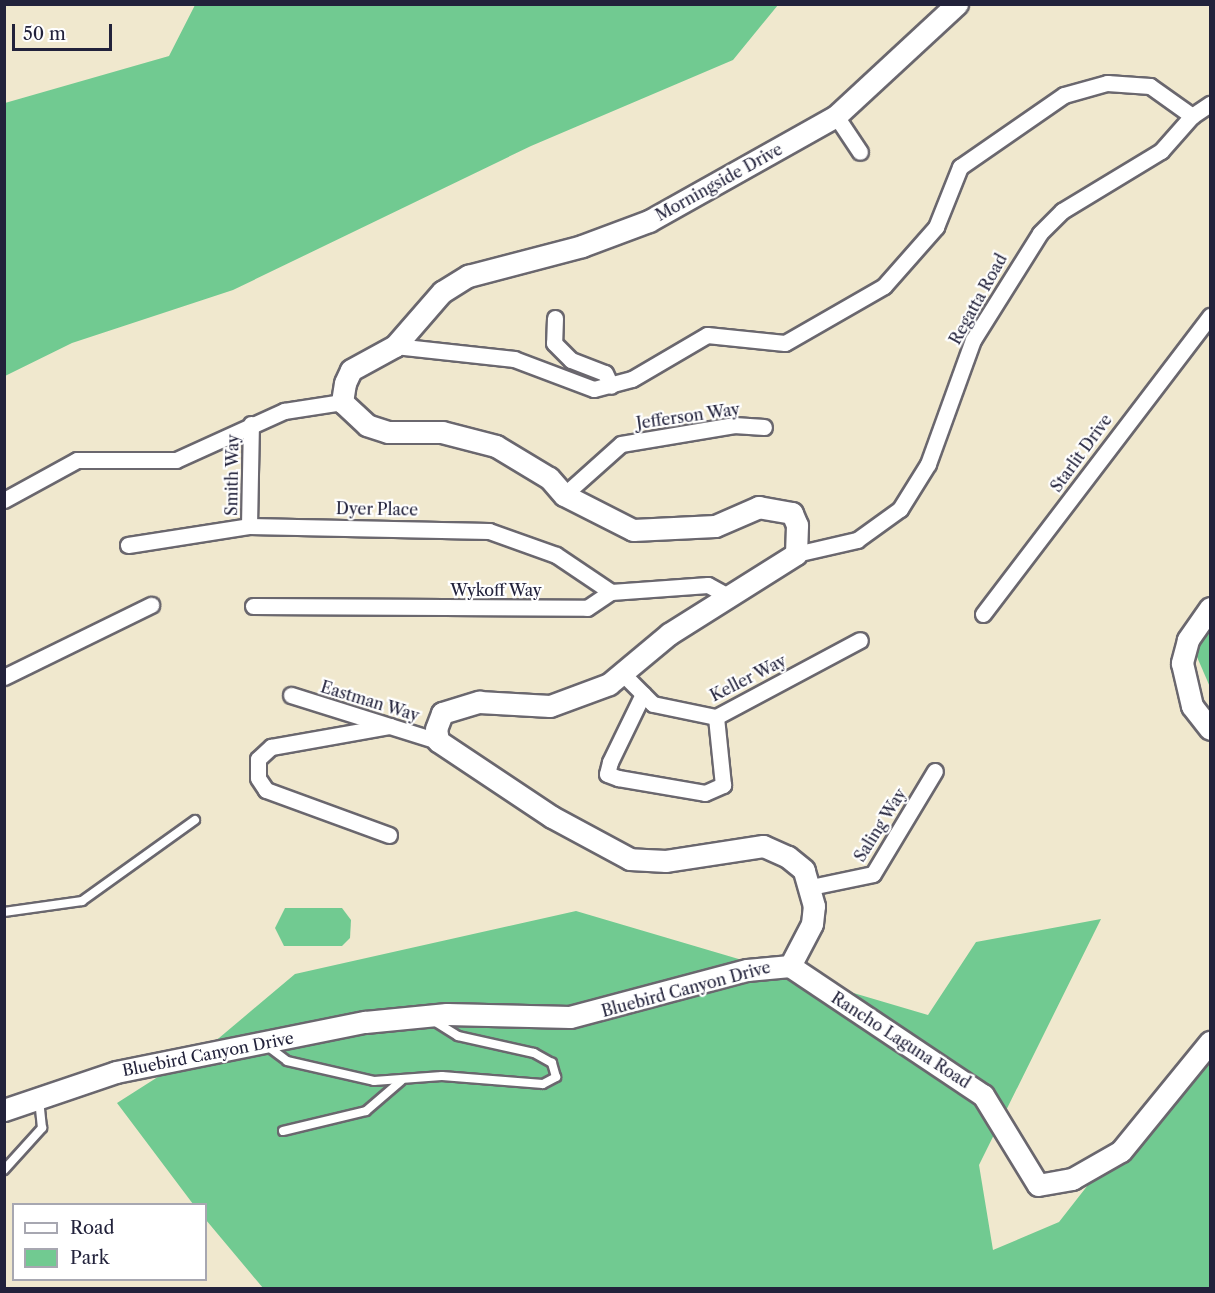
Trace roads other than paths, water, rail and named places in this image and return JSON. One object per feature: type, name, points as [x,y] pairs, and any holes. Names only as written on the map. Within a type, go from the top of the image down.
[{"type":"street","name":"Morningside Drive","points":[[394,346],[442,292],[468,276],[582,246],[649,221],[836,116],[957,4]]},
{"type":"street","points":[[342,402],[351,370],[394,346],[490,354],[594,389],[632,379],[707,335],[769,344],[804,337],[884,286],[936,227],[960,167],[1064,95],[1107,83],[1150,86],[1192,116]]},
{"type":"street","name":"Regatta Road","points":[[796,554],[857,540],[900,509],[928,464],[973,340],[1027,250],[1062,211],[1161,151],[1192,116],[1210,104]]},
{"type":"street","points":[[836,116],[860,152]]},
{"type":"street","name":"Starlit Drive","points":[[982,614],[1210,316]]},
{"type":"street","points":[[555,318],[558,348],[571,360],[605,373],[611,386]]},
{"type":"street","points":[[4,500],[77,460],[176,460],[206,451],[251,424],[284,411],[342,402]]},
{"type":"street","points":[[342,402],[367,425],[388,432],[442,432],[496,446],[549,478],[564,495],[633,530],[715,526],[759,507],[792,513],[797,525],[796,554],[731,598],[669,634],[622,674],[581,698],[550,706],[478,702],[442,713],[438,741],[552,817],[630,859],[666,861],[763,846],[804,870],[811,887]]},
{"type":"street","name":"Smith Way","points":[[249,526],[251,424]]},
{"type":"street","name":"Jefferson Way","points":[[564,495],[621,444],[734,425],[764,427]]},
{"type":"street","name":"Dyer Place","points":[[128,545],[249,526],[380,526],[511,534],[556,555],[611,592]]},
{"type":"street","name":"Wykoff Way","points":[[253,606],[587,608],[611,592],[708,585],[731,598]]},
{"type":"street","points":[[4,677],[151,605]]},
{"type":"street","points":[[1210,608],[1188,640],[1182,663],[1192,706],[1210,729]]},
{"type":"street","name":"Keller Way","points":[[622,674],[653,704],[716,717],[860,640]]},
{"type":"street","points":[[643,694],[608,774],[705,792],[723,785],[716,717]]},
{"type":"street","name":"Eastman Way","points":[[291,695],[438,741]]},
{"type":"street","points":[[389,835],[266,790],[258,778],[258,759],[271,747],[390,726]]},
{"type":"street","name":"Saling Way","points":[[811,887],[873,874],[935,771]]},
{"type":"street","name":"Bluebird Canyon Drive","points":[[4,1110],[116,1072],[264,1043],[426,1015],[570,1017],[747,970],[790,966],[812,924],[811,887]]},
{"type":"street","name":"Rancho Laguna Road","points":[[790,966],[983,1095],[1038,1185],[1072,1179],[1121,1151],[1210,1041]]},
{"type":"lane","points":[[4,912],[82,901],[195,820]]},
{"type":"lane","points":[[264,1043],[287,1061],[334,1076],[401,1081],[442,1076],[543,1084],[556,1077],[552,1063],[534,1053],[458,1036],[426,1015]]},
{"type":"lane","points":[[283,1131],[366,1111],[401,1081]]},
{"type":"lane","points":[[4,1170],[42,1128],[38,1099]]}]
